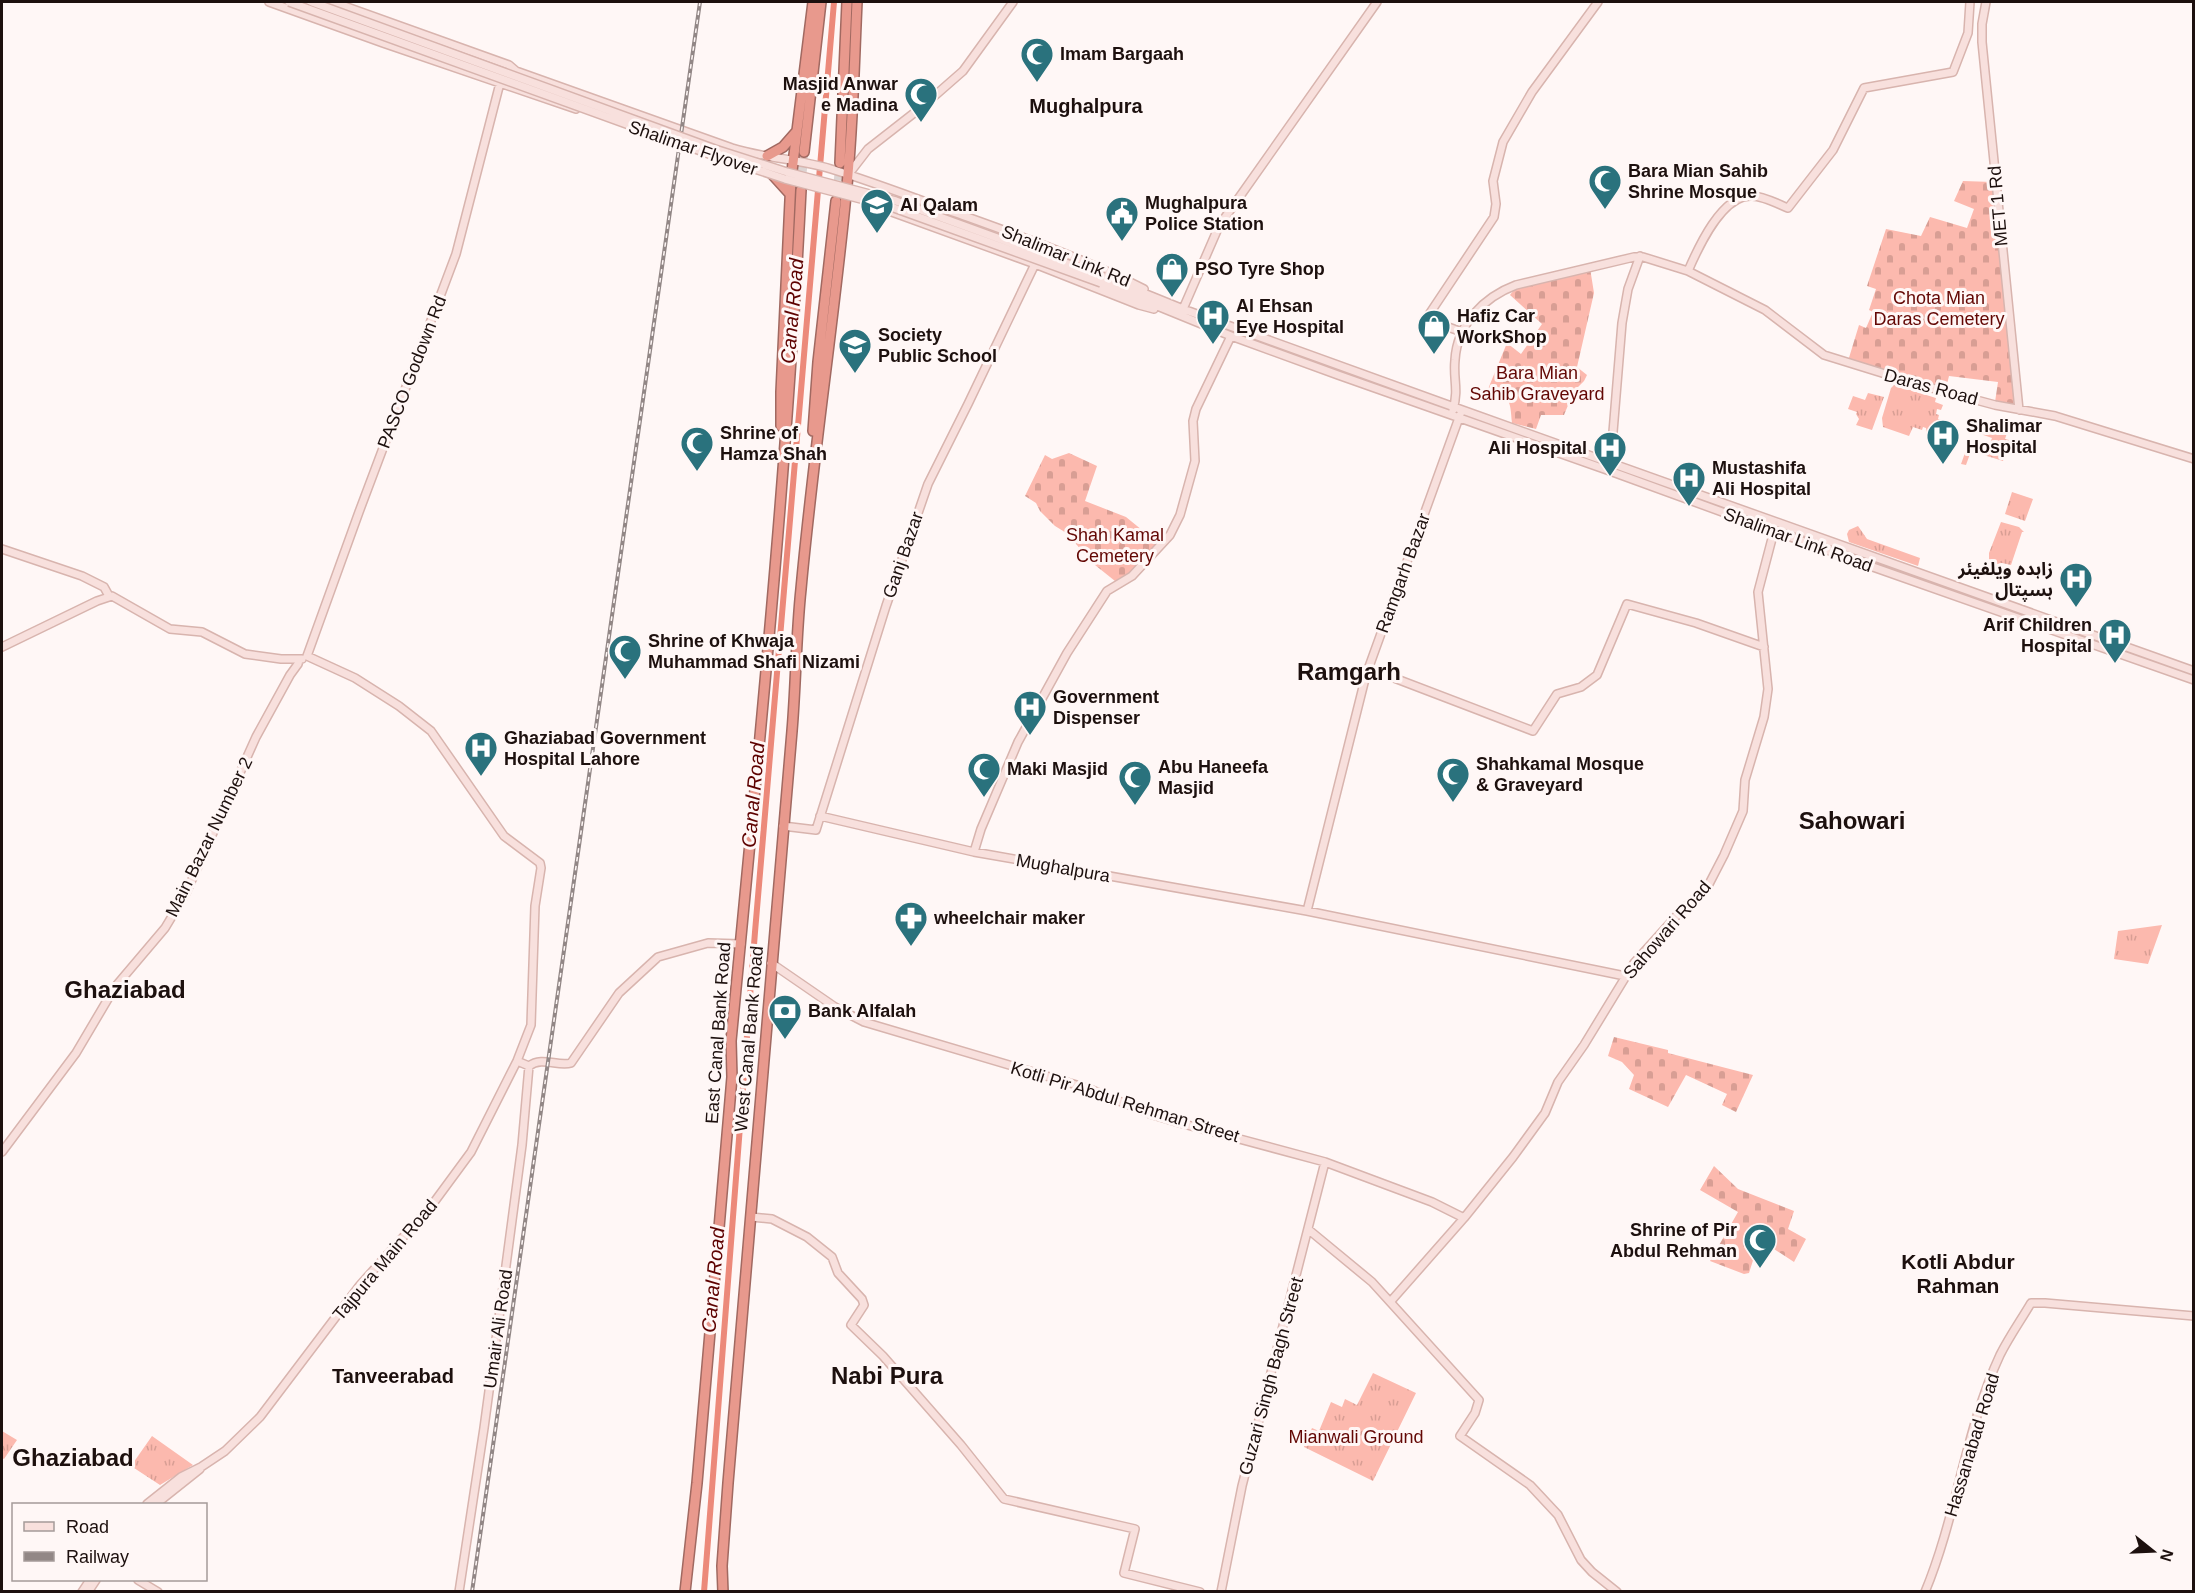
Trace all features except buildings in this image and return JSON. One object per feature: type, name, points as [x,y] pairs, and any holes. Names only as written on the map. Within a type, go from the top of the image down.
[{"type":"highway","points":[[782,476],[781,392],[790,194],[813,2]]},
{"type":"highway","points":[[804,152],[821,2]]},
{"type":"highway","points":[[840,163],[847,2]]},
{"type":"highway","points":[[810,490],[823,402],[846,196],[857,2]]},
{"type":"highway","points":[[767,156],[783,147],[797,130]]},
{"type":"highway","points":[[771,173],[790,194]]},
{"type":"highway","points":[[782,476],[803,187]]},
{"type":"highway","points":[[810,490],[818,362],[836,201]]},
{"type":"highway","name":"East Canal Bank Road","points":[[685,1592],[690,1564],[732,1077],[731,1044],[764,714],[782,476]]},
{"type":"highway","name":"West Canal Bank Road","points":[[723,1592],[722,1566],[810,490]]},
{"type":"highway","points":[[690,1564],[690,1592]]},
{"type":"highway","points":[[716,1592],[722,1566]]},
{"type":"street","name":"Shalimar Link Rd","points":[[269,2],[680,147],[791,179],[803,187],[833,191],[1035,264],[1139,305],[1182,312]]},
{"type":"street","name":"Shalimar Flyover","points":[[289,2],[746,167],[900,210],[1102,280]]},
{"type":"street","name":"Shalimar Flyover","points":[[312,2],[715,149],[787,172],[896,201],[1102,280]]},
{"type":"street","name":"Shalimar Link Rd","points":[[333,2],[509,65],[526,75],[732,148],[793,159],[848,175],[1044,244],[1106,270],[1182,312]]},
{"type":"street","points":[[848,175],[868,149],[963,71],[1013,2]]},
{"type":"street","points":[[1182,312],[1219,226],[1377,2]]},
{"type":"street","points":[[1598,2],[1532,92],[1513,123],[1503,142],[1493,182],[1496,204],[1494,217],[1426,319],[1462,332],[1473,313],[1507,288],[1560,273],[1637,256],[1622,323],[1610,462],[1607,470]]},
{"type":"street","points":[[1688,271],[1706,234],[1732,202],[1752,195],[1788,208],[1833,150],[1864,88],[1953,72],[1968,33],[1970,2]]},
{"type":"street","name":"MET 1 Rd","points":[[1986,2],[1982,42],[2019,410]]},
{"type":"street","name":"PASCO Godown Rd","points":[[307,656],[355,521],[456,254],[500,83]]},
{"type":"street","points":[[680,147],[685,130]]},
{"type":"street","name":"Daras Road","points":[[1637,256],[1688,271],[1765,310],[1824,355],[1913,383],[2019,410],[2055,416],[2193,459]]},
{"type":"street","name":"Ganj Bazar","points":[[820,816],[886,606],[928,484],[1035,264]]},
{"type":"street","name":"Shalimar Link Rd","points":[[1102,280],[1182,312]]},
{"type":"street","name":"Shalimar Link Road","points":[[1182,312],[1231,336],[1610,462],[2193,671]]},
{"type":"street","name":"Shalimar Link Road","points":[[1182,312],[1774,531],[2193,680]]},
{"type":"street","name":"Ramgarh Bazar","points":[[1307,911],[1368,668],[1456,412],[1458,389],[1455,368],[1456,351],[1462,332]]},
{"type":"street","points":[[974,852],[981,829],[1018,742],[1067,653],[1107,591],[1132,576],[1170,535],[1180,515],[1195,461],[1193,421],[1231,336]]},
{"type":"street","name":"Sahowari Road","points":[[1390,1301],[1464,1218],[1545,1113],[1558,1082],[1584,1045],[1634,963],[1708,886],[1743,811],[1745,780],[1764,717],[1768,689],[1758,592],[1774,531]]},
{"type":"street","points":[[1827,550],[1830,542]]},
{"type":"street","points":[[2,549],[82,576],[104,587],[108,597]]},
{"type":"street","points":[[2,647],[108,597],[118,598],[170,629],[202,632],[245,654],[298,660],[307,656]]},
{"type":"street","points":[[1368,668],[1533,731],[1557,694],[1581,687],[1597,675],[1627,604],[1696,623],[1764,647]]},
{"type":"street","name":"Tajpura Main Road","points":[[148,1503],[181,1477],[225,1451],[260,1417],[360,1285],[432,1204],[471,1152],[518,1061],[531,1025],[535,906],[542,868],[540,862],[504,836],[431,731],[399,706],[355,678],[307,656]]},
{"type":"street","name":"Main Bazar Number 2","points":[[2,1152],[76,1053],[115,987],[165,928],[186,893],[256,737],[298,664],[298,660]]},
{"type":"street","points":[[783,826],[816,830],[820,816]]},
{"type":"street","name":"Mughalpura","points":[[820,816],[974,852],[1307,911],[1625,976]]},
{"type":"street","points":[[518,1061],[529,1066],[533,1063],[548,1062],[571,1064],[619,993],[658,957],[708,943],[741,944]]},
{"type":"street","name":"Kotli Pir Abdul Rehman Street","points":[[771,963],[835,1007],[864,1022],[1090,1089],[1115,1101],[1170,1120],[1325,1162],[1432,1202],[1464,1218]]},
{"type":"street","name":"Umair Ali Road","points":[[459,1592],[505,1273],[522,1145],[529,1066]]},
{"type":"street","name":"Guzari Singh Bagh Street","points":[[1221,1592],[1242,1486],[1325,1162]]},
{"type":"street","points":[[751,1217],[783,1224],[807,1237],[832,1257],[838,1273],[862,1299],[864,1305],[851,1325],[885,1358],[961,1445],[1004,1500],[1135,1529],[1124,1573],[1200,1592]]},
{"type":"street","points":[[1309,1230],[1352,1263],[1390,1301],[1479,1400],[1475,1413],[1460,1436],[1530,1485],[1558,1515],[1581,1560],[1617,1592]]},
{"type":"street","name":"Hassanabad Road","points":[[1925,1592],[1938,1559],[1977,1415],[2000,1354],[2031,1303],[2193,1316]]},
{"type":"street","name":"Tajpura Main Road","points":[[157,1503],[194,1476],[201,1467]]},
{"type":"street","points":[[140,1581],[158,1592]]},
{"type":"green space","name":"Chota Mian Daras Cemetery","points":[[1963,181],[1993,182],[2017,408],[1995,402],[1998,382],[1949,376],[1946,388],[1848,361],[1859,325],[1866,328],[1873,312],[1869,310],[1876,289],[1867,286],[1886,229],[1921,236],[1930,217],[1967,228],[1974,209],[1954,201]]},
{"type":"green space","name":"Bara Mian Sahib Graveyard","points":[[1590,268],[1594,293],[1577,367],[1587,375],[1584,381],[1569,396],[1571,398],[1564,415],[1541,415],[1536,429],[1512,423],[1508,400],[1501,394],[1488,389],[1507,343],[1521,354],[1542,324],[1510,295],[1515,290],[1535,281]]},
{"type":"green space","points":[[1894,385],[1936,398],[1935,402],[1943,405],[1941,410],[1937,409],[1938,419],[1954,424],[1949,439],[1927,433],[1926,428],[1923,427],[1922,430],[1913,427],[1909,436],[1883,427],[1882,418]]},
{"type":"green space","points":[[1868,393],[1884,397],[1872,430],[1856,425],[1859,419],[1857,412],[1848,409],[1853,396],[1865,400]]},
{"type":"green space","points":[[1976,419],[1982,421],[1982,424],[2007,433],[2005,439],[2009,440],[2003,461],[1971,451],[1966,465],[1961,464],[1970,439],[1990,443],[1992,438],[1972,431]]},
{"type":"green space","name":"Shah Kamal Cemetery","points":[[1069,453],[1097,466],[1085,501],[1126,517],[1158,543],[1130,573],[1115,581],[1090,561],[1068,534],[1055,526],[1040,511],[1036,503],[1025,496],[1045,455],[1052,459]]},
{"type":"green space","points":[[2012,492],[2033,499],[2025,521],[2005,514]]},
{"type":"green space","points":[[2001,522],[2019,527],[2024,532],[2022,532],[2011,565],[1997,564],[1989,559],[1989,553]]},
{"type":"green space","points":[[1858,526],[1867,539],[1920,558],[1918,566],[1849,542],[1847,534],[1849,530]]},
{"type":"green space","points":[[2162,925],[2148,964],[2114,959],[2118,931]]},
{"type":"green space","points":[[1614,1037],[1753,1075],[1736,1112],[1722,1105],[1727,1094],[1686,1075],[1668,1107],[1629,1089],[1634,1075],[1622,1062],[1608,1056]]},
{"type":"green space","points":[[1714,1166],[1738,1189],[1794,1211],[1788,1229],[1806,1239],[1794,1262],[1774,1249],[1770,1256],[1756,1251],[1749,1273],[1744,1274],[1710,1261],[1738,1212],[1700,1190]]},
{"type":"green space","name":"Mianwali Ground","points":[[1373,1373],[1416,1393],[1373,1481],[1304,1447],[1312,1428],[1319,1431],[1331,1402],[1342,1407],[1345,1399],[1357,1405]]},
{"type":"green space","points":[[2,1431],[17,1440],[4,1459],[2,1458]]},
{"type":"green space","points":[[152,1436],[193,1465],[160,1485],[131,1466]]},
{"type":"waterway","name":"Canal Road","points":[[704,1592],[755,932],[834,2]]},
{"type":"tunnel","points":[[801,185],[804,152]]},
{"type":"tunnel","points":[[837,194],[840,163]]},
{"type":"railway","points":[[472,1592],[700,2]]},
{"type":"place","name":"Imam Bargaah","points":[[1037,83]]},
{"type":"place","name":"Masjid Anwar e Madina","points":[[921,123]]},
{"type":"place","name":"Bara Mian Sahib Shrine Mosque","points":[[1605,210]]},
{"type":"place","name":"Al Qalam","points":[[877,234]]},
{"type":"place","name":"Mughalpura Police Station","points":[[1122,242]]},
{"type":"place","name":"PSO Tyre Shop","points":[[1172,298]]},
{"type":"place","name":"Al Ehsan Eye Hospital","points":[[1213,345]]},
{"type":"place","name":"Hafiz Car WorkShop","points":[[1434,355]]},
{"type":"place","name":"Society Public School","points":[[855,374]]},
{"type":"place","name":"Shalimar Hospital","points":[[1943,465]]},
{"type":"place","name":"Shrine of Hamza Shah","points":[[697,472]]},
{"type":"place","name":"Ali Hospital","points":[[1610,477]]},
{"type":"place","name":"Mustashifa Ali Hospital","points":[[1689,507]]},
{"type":"place","name":"زاہدہ ویلفیئر ہسپتال","points":[[2076,608]]},
{"type":"place","name":"Arif Children Hospital","points":[[2115,664]]},
{"type":"place","name":"Shrine of Khwaja Muhammad Shafi Nizami","points":[[625,680]]},
{"type":"place","name":"Government Dispenser","points":[[1030,736]]},
{"type":"place","name":"Ghaziabad Government Hospital Lahore","points":[[481,777]]},
{"type":"place","name":"Maki Masjid","points":[[984,798]]},
{"type":"place","name":"Shahkamal Mosque & Graveyard","points":[[1453,803]]},
{"type":"place","name":"Abu Haneefa Masjid","points":[[1135,806]]},
{"type":"place","name":"wheelchair maker","points":[[911,947]]},
{"type":"place","name":"Bank Alfalah","points":[[785,1040]]},
{"type":"place","name":"Shrine of Pir Abdul Rehman","points":[[1760,1269]]},
{"type":"district","name":"Mughalpura","points":[[1086,106]]},
{"type":"district","name":"Ramgarh","points":[[1349,671]]},
{"type":"district","name":"Sahowari","points":[[1852,820]]},
{"type":"district","name":"Ghaziabad","points":[[125,989]]},
{"type":"district","name":"Kotli Abdur Rahman","points":[[1958,1273]]},
{"type":"district","name":"Nabi Pura","points":[[887,1375]]},
{"type":"district","name":"Tanveerabad","points":[[393,1376]]},
{"type":"district","name":"Ghaziabad","points":[[73,1457]]}]
